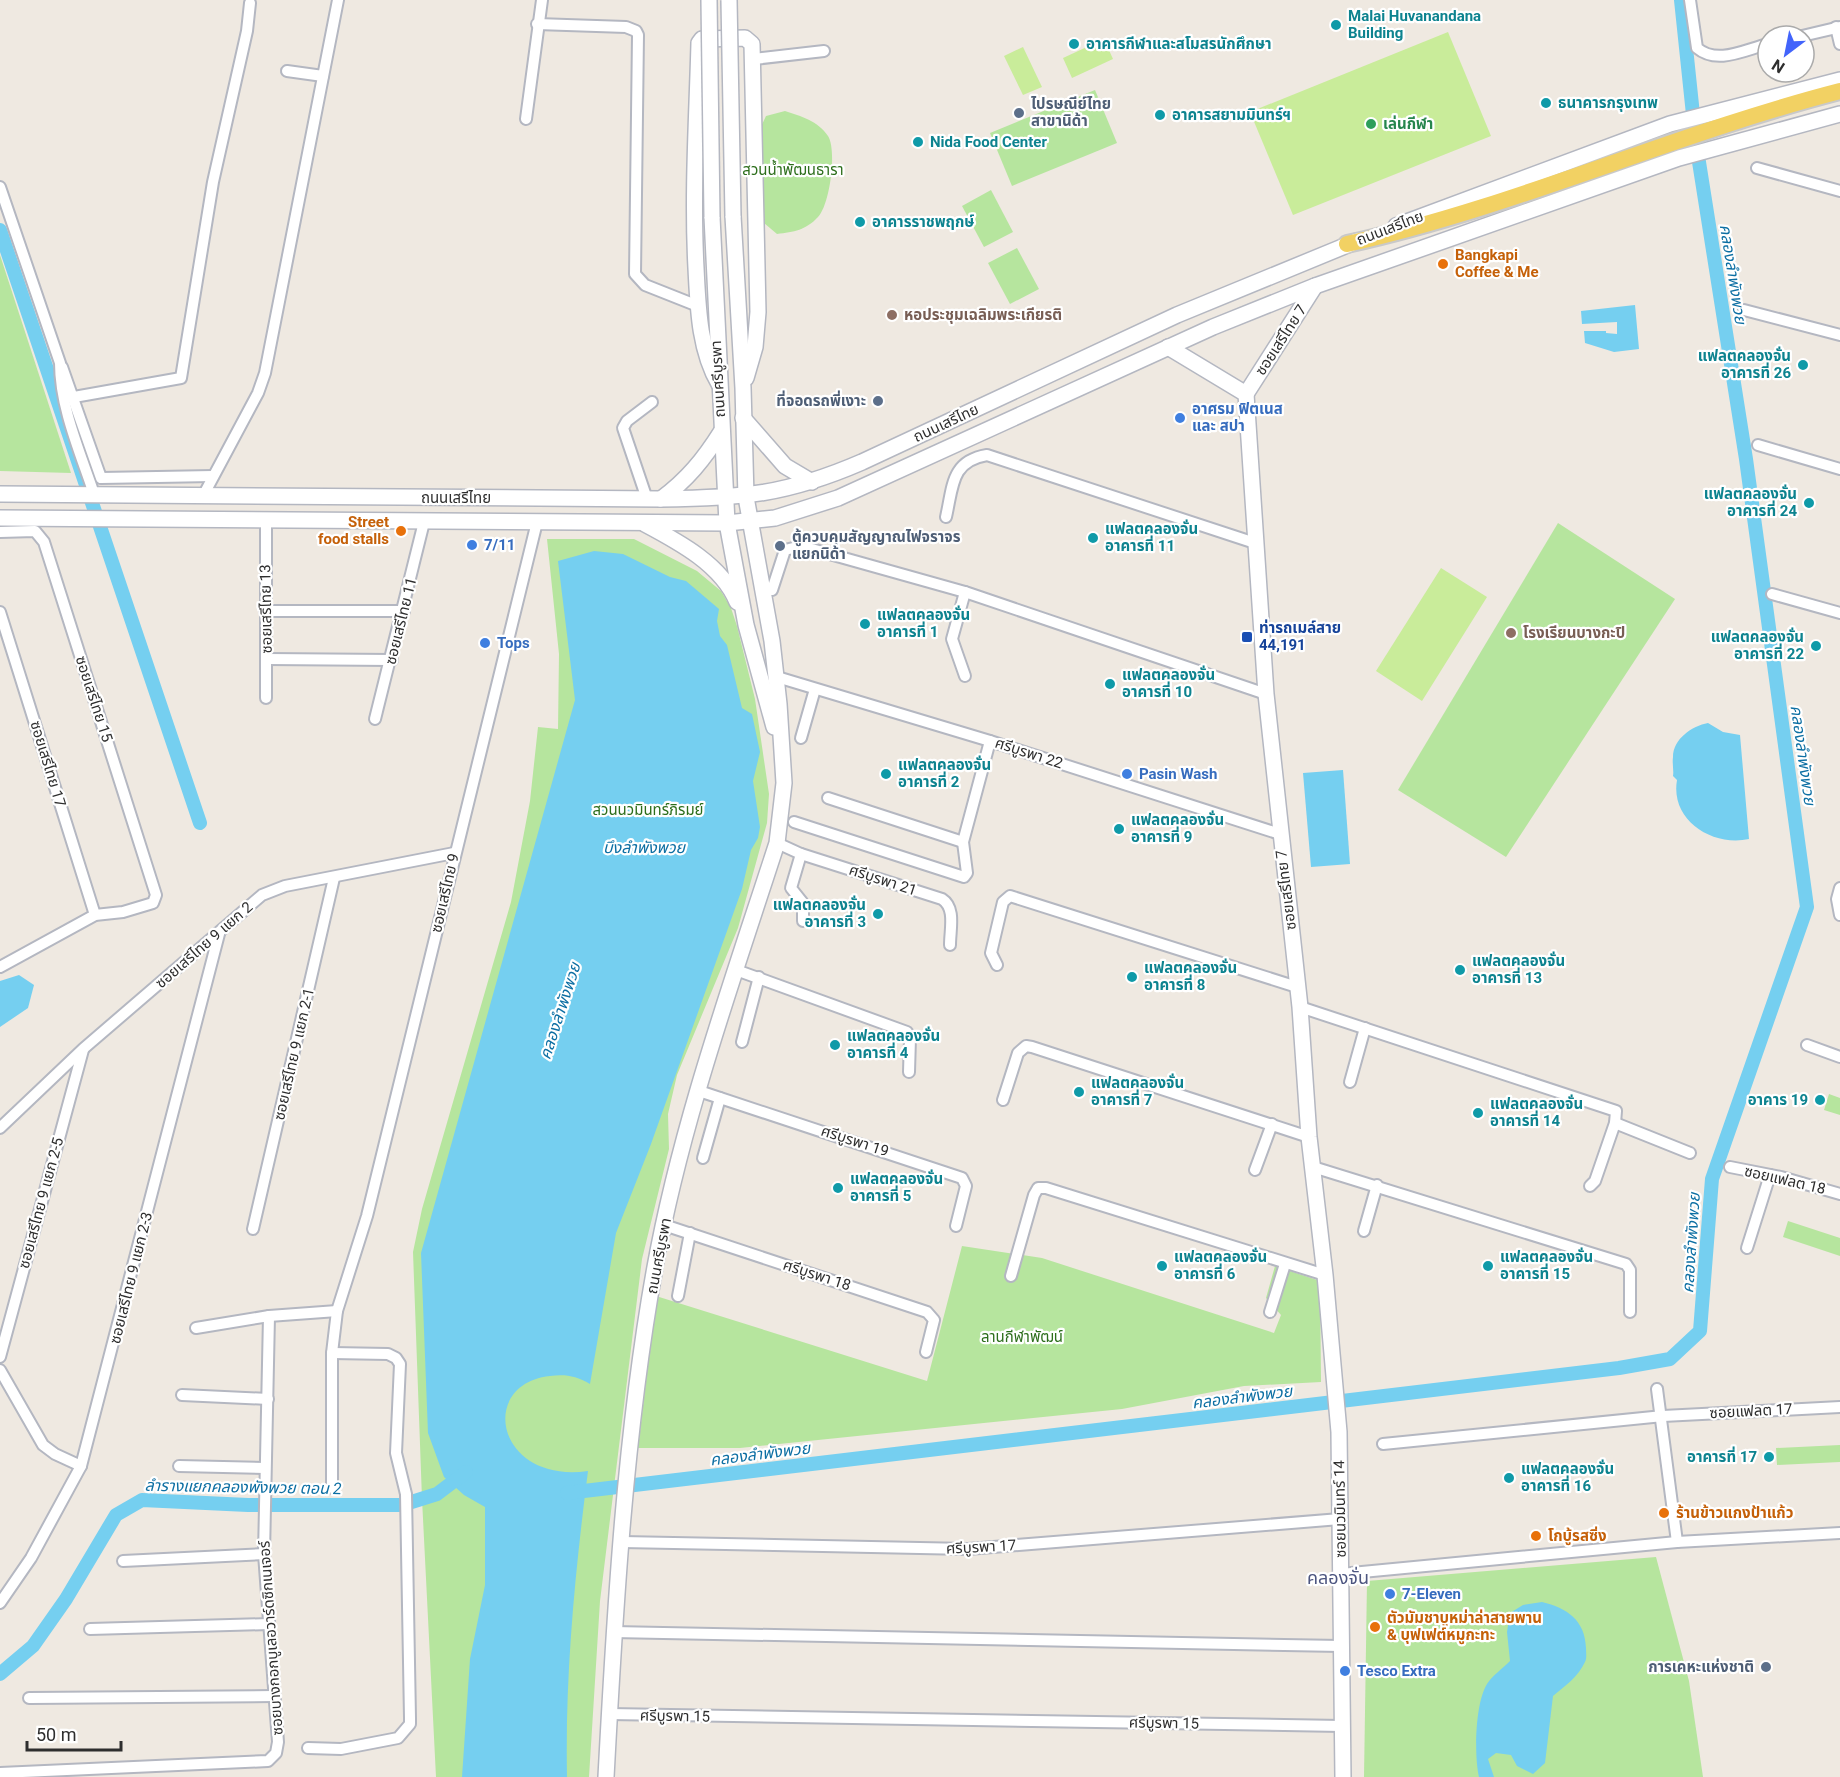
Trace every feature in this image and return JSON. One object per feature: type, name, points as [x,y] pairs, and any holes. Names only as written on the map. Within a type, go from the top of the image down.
[{"type":"main road","points":[[1347,244],[1454,218],[1730,121],[1840,91]]},
{"type":"street","points":[[203,496],[258,393],[265,373],[338,0]]},
{"type":"street","points":[[526,119],[542,0]]},
{"type":"street","name":"ถนนศรีบูรพา","points":[[709,0],[712,217],[724,499],[746,625],[781,750]]},
{"type":"street","name":"ถนนศรีบูรพา","points":[[606,1777],[613,1632],[629,1463],[650,1302],[664,1225],[699,1091],[777,843],[784,805],[777,677],[746,497],[743,388],[733,216],[729,0]]},
{"type":"street","points":[[1690,0],[1697,48],[1705,55],[1716,58],[1756,47]]},
{"type":"street","points":[[74,397],[181,378],[213,182],[247,32],[250,3]]},
{"type":"street","points":[[537,24],[626,27],[636,31],[638,35],[635,274],[645,285],[698,306]]},
{"type":"street","points":[[1816,32],[1838,27],[1840,44]]},
{"type":"street","points":[[719,384],[709,367],[698,306],[693,215],[699,43],[702,39],[745,38],[752,44],[754,59],[758,312],[756,347],[743,388]]},
{"type":"street","points":[[754,59],[824,51]]},
{"type":"street","points":[[287,71],[324,76]]},
{"type":"street","name":"ถนนเสรีไทย","points":[[0,494],[654,499],[746,497],[812,482],[902,444],[1177,315],[1347,244],[1697,115],[1840,80]]},
{"type":"street","name":"ถนนเสรีไทย","points":[[0,518],[749,522],[799,511],[838,498],[1168,347],[1315,286],[1679,158],[1840,114]]},
{"type":"street","points":[[1757,168],[1840,191]]},
{"type":"street","points":[[0,187],[60,363],[74,397],[82,429],[101,478],[213,476]]},
{"type":"street","name":"ซอยเสรีไทย 7","points":[[1315,286],[1246,394],[1266,694],[1300,1007],[1309,1137],[1335,1385]]},
{"type":"street","points":[[1744,310],[1840,336]]},
{"type":"street","points":[[1168,347],[1246,394]]},
{"type":"street","points":[[60,363],[60,376],[68,412],[94,494]]},
{"type":"street","points":[[652,402],[627,421],[623,428],[654,499],[684,482],[705,459],[722,432]]},
{"type":"street","points":[[744,418],[785,466],[812,482]]},
{"type":"street","points":[[1758,445],[1840,469]]},
{"type":"street","points":[[946,517],[957,471],[968,459],[987,455],[1255,543]]},
{"type":"street","name":"ซอยเสรีไทย 13","points":[[266,520],[266,698]]},
{"type":"street","name":"ซอยเสรีไทย 11","points":[[375,719],[392,660],[424,522]]},
{"type":"street","name":"ซอยเสรีไทย 9","points":[[337,1311],[353,1264],[537,522]]},
{"type":"street","points":[[643,523],[672,538],[724,579],[733,593],[746,625]]},
{"type":"street","name":"ซอยเสรีไทย 15","points":[[0,532],[35,531],[44,542],[156,895],[153,903],[123,912],[95,915]]},
{"type":"street","points":[[772,590],[785,550],[801,546],[965,592],[1266,694]]},
{"type":"street","points":[[965,592],[952,639],[965,676]]},
{"type":"street","points":[[1772,594],[1840,613]]},
{"type":"street","points":[[265,611],[404,611]]},
{"type":"street","name":"ซอยเสรีไทย 17","points":[[0,612],[95,915]]},
{"type":"street","points":[[267,659],[392,660]]},
{"type":"street","name":"ศรีบูรพา 22","points":[[777,677],[990,741],[1280,834]]},
{"type":"street","points":[[801,738],[814,688]]},
{"type":"street","points":[[794,822],[964,877],[967,873],[963,842],[990,741]]},
{"type":"street","points":[[828,798],[963,842]]},
{"type":"street","name":"ศรีบูรพา 21","points":[[777,843],[801,854],[942,899],[949,904],[951,909],[950,945]]},
{"type":"street","name":"ซอยเสรีไทย 9 แยก 2","points":[[0,1128],[83,1050],[262,895],[285,886],[454,853]]},
{"type":"street","points":[[801,854],[791,888],[803,903],[802,921]]},
{"type":"street","name":"ซอยเสรีไทย 9 แยก 2-1","points":[[253,1229],[334,878]]},
{"type":"street","points":[[1840,888],[1837,899],[1840,915]]},
{"type":"street","points":[[997,965],[991,953],[1003,902],[1010,896],[1297,987]]},
{"type":"street","points":[[0,967],[95,915]]},
{"type":"street","name":"ซอยเสรีไทย 9 แยก 2-3","points":[[0,1604],[31,1558],[81,1466],[219,934]]},
{"type":"street","points":[[736,970],[907,1032],[910,1038],[909,1072]]},
{"type":"street","points":[[742,1042],[759,977]]},
{"type":"street","points":[[1300,1007],[1616,1111],[1616,1123],[1595,1180],[1590,1186]]},
{"type":"street","points":[[1350,1082],[1365,1028]]},
{"type":"street","points":[[1003,1100],[1018,1053],[1026,1046],[1309,1137]]},
{"type":"street","points":[[1807,1046],[1840,1057]]},
{"type":"street","name":"ซอยเสรีไทย 9 แยก 2-5","points":[[0,1357],[83,1050]]},
{"type":"street","name":"ศรีบูรพา 19","points":[[699,1091],[962,1178],[966,1186],[956,1226]]},
{"type":"street","points":[[703,1158],[720,1098]]},
{"type":"street","points":[[1616,1123],[1690,1153]]},
{"type":"street","points":[[1255,1170],[1272,1124]]},
{"type":"street","points":[[1312,1167],[1377,1185],[1626,1264],[1630,1270],[1630,1312]]},
{"type":"street","name":"ซอยแฟลต 18","points":[[1730,1167],[1840,1194]]},
{"type":"street","points":[[1747,1248],[1770,1175]]},
{"type":"street","points":[[1364,1231],[1377,1185]]},
{"type":"street","points":[[1011,1276],[1038,1188],[1046,1188],[1325,1275]]},
{"type":"street","name":"ศรีบูรพา 18","points":[[664,1225],[927,1311],[934,1320],[926,1352]]},
{"type":"street","points":[[678,1296],[690,1233]]},
{"type":"street","points":[[1270,1312],[1284,1264]]},
{"type":"street","points":[[196,1328],[269,1316],[337,1311],[332,1353],[332,1488]]},
{"type":"street","name":"ซอยบางกอกบูเลอวาร์ดซิกเนเจอร์","points":[[0,1773],[268,1761],[276,1753],[278,1742],[264,1554],[269,1316]]},
{"type":"street","points":[[308,1748],[341,1749],[398,1738],[410,1724],[406,1494],[396,1453],[400,1364],[396,1358],[388,1354],[332,1353]]},
{"type":"street","points":[[0,1370],[43,1445],[55,1454],[81,1466]]},
{"type":"street","name":"ซอยนวมินทร์ 14","points":[[1335,1385],[1339,1432],[1343,1777]]},
{"type":"street","points":[[1658,1389],[1677,1542]]},
{"type":"street","points":[[182,1395],[268,1398]]},
{"type":"street","name":"ซอยแฟลต 17","points":[[1383,1444],[1663,1416],[1840,1407]]},
{"type":"street","points":[[179,1466],[265,1468]]},
{"type":"street","name":"ศรีบูรพา 17","points":[[621,1542],[968,1549],[1340,1519]]},
{"type":"street","points":[[1341,1574],[1677,1542],[1840,1533]]},
{"type":"street","points":[[123,1561],[264,1554]]},
{"type":"street","points":[[90,1629],[269,1624]]},
{"type":"street","points":[[613,1632],[1341,1646]]},
{"type":"street","points":[[29,1698],[274,1696]]},
{"type":"street","name":"ศรีบูรพา 15","points":[[609,1714],[1342,1726]]},
{"type":"green space","name":"เล่นกีฬา","points":[[1448,32],[1491,136],[1293,215],[1250,112]]},
{"type":"green space","points":[[1104,39],[1113,59],[1072,78],[1063,58]]},
{"type":"green space","points":[[1023,47],[1042,87],[1023,95],[1004,56]]},
{"type":"green space","points":[[1095,90],[1117,143],[1012,186],[990,133]]},
{"type":"green space","name":"สวนน้ำพัฒนธารา","points":[[785,111],[809,120],[824,131],[831,143],[832,165],[829,190],[818,217],[799,230],[777,234],[764,223],[758,207],[758,133],[766,116]]},
{"type":"green space","points":[[991,190],[1013,232],[984,247],[962,206]]},
{"type":"green space","points":[[1017,248],[1039,289],[1010,304],[988,263]]},
{"type":"green space","points":[[0,255],[71,473],[0,471]]},
{"type":"green space","points":[[1558,523],[1675,599],[1506,857],[1398,790]]},
{"type":"green space","name":"บึงลำพังพวย","points":[[547,539],[634,539],[697,571],[721,591],[731,608],[737,626],[755,699],[769,794],[767,823],[738,928],[677,1075],[668,1114],[669,1149],[642,1259],[600,1601],[589,1777],[436,1777],[422,1499],[413,1252],[422,1209],[511,902],[530,801],[538,727],[558,729],[559,654]]},
{"type":"green space","points":[[1441,568],[1487,597],[1422,701],[1376,671]]},
{"type":"green space","points":[[1829,1094],[1840,1098],[1840,1115],[1824,1110]]},
{"type":"green space","points":[[1788,1221],[1840,1238],[1840,1256],[1783,1237]]},
{"type":"green space","name":"ลานกีฬาพัฒน์","points":[[962,1246],[1042,1258],[1274,1333],[1281,1315],[1266,1298],[1275,1266],[1320,1281],[1321,1382],[1244,1386],[1122,1409],[740,1448],[638,1448],[656,1296],[927,1381]]},
{"type":"green space","points":[[1840,1445],[1840,1462],[1777,1465],[1776,1448]]},
{"type":"green space","points":[[1656,1557],[1689,1681],[1703,1777],[1364,1777],[1367,1581]]},
{"type":"water","points":[[1635,305],[1639,349],[1614,352],[1585,343],[1584,331],[1606,331],[1606,333],[1617,334],[1617,322],[1582,324],[1581,311]]},
{"type":"water","name":"บึงลำพังพวย","points":[[594,551],[623,554],[670,577],[686,581],[719,609],[717,621],[720,636],[727,645],[742,708],[752,714],[760,752],[753,781],[760,827],[758,838],[751,850],[742,889],[651,1144],[616,1233],[590,1384],[575,1377],[561,1375],[527,1383],[512,1396],[506,1413],[507,1431],[516,1449],[533,1463],[557,1471],[588,1471],[572,1624],[567,1777],[462,1777],[470,1659],[485,1585],[485,1507],[464,1495],[444,1477],[428,1433],[421,1253],[575,700],[558,561]]},
{"type":"water","points":[[1708,723],[1723,732],[1740,735],[1749,839],[1721,839],[1708,834],[1696,828],[1680,807],[1677,780],[1673,776],[1674,750],[1684,734]]},
{"type":"water","points":[[1343,770],[1350,864],[1311,867],[1303,773]]},
{"type":"water","points":[[19,975],[34,985],[28,1008],[0,1027],[0,981]]},
{"type":"water","points":[[1542,1602],[1567,1612],[1578,1623],[1585,1638],[1586,1660],[1575,1677],[1553,1696],[1545,1763],[1533,1774],[1517,1766],[1511,1755],[1496,1753],[1488,1759],[1494,1777],[1479,1777],[1476,1743],[1480,1704],[1487,1684],[1510,1661],[1507,1632],[1510,1613],[1523,1605]]},
{"type":"waterway","name":"คลองลำพังพวย","points":[[567,1493],[1619,1368],[1670,1359],[1700,1331],[1712,1179],[1807,907],[1746,459],[1696,143],[1681,0]]},
{"type":"waterway","points":[[0,230],[200,823]]},
{"type":"waterway","name":"ลำรางแยกคลองพังพวย ตอน 2","points":[[0,1674],[33,1646],[66,1599],[116,1515],[142,1500],[248,1505],[402,1505],[437,1494],[466,1472]]},
{"type":"place","name":"Malai Huvanandana Building","points":[[1336,25]]},
{"type":"place","name":"อาคารกีฬาและสโมสรนักศึกษา","points":[[1074,44]]},
{"type":"place","name":"ธนาคารกรุงเทพ","points":[[1546,103]]},
{"type":"place","name":"ไปรษณีย์ไทย สาขานิด้า","points":[[1019,113]]},
{"type":"place","name":"อาคารสยามมินทร์ฯ","points":[[1160,115]]},
{"type":"place","name":"เล่นกีฬา","points":[[1371,124]]},
{"type":"place","name":"Nida Food Center","points":[[918,142]]},
{"type":"place","name":"อาคารราชพฤกษ์","points":[[860,222]]},
{"type":"place","name":"Bangkapi Coffee & Me","points":[[1443,264]]},
{"type":"place","name":"หอประชุมเฉลิมพระเกียรติ","points":[[892,315]]},
{"type":"place","name":"แฟลตคลองจั่น อาคารที่ 26","points":[[1803,365]]},
{"type":"place","name":"ที่จอดรถพี่เงาะ","points":[[878,401]]},
{"type":"place","name":"อาศรม ฟิตเนส และ สปา","points":[[1180,418]]},
{"type":"place","name":"แฟลตคลองจั่น อาคารที่ 24","points":[[1809,503]]},
{"type":"place","name":"Street food stalls","points":[[401,531]]},
{"type":"place","name":"แฟลตคลองจั่น อาคารที่ 11","points":[[1093,538]]},
{"type":"place","name":"7/11","points":[[472,545]]},
{"type":"place","name":"ตู้ควบคุมสัญญาณไฟจราจร แยกนิด้า","points":[[780,546]]},
{"type":"place","name":"แฟลตคลองจั่น อาคารที่ 1","points":[[865,624]]},
{"type":"place","name":"โรงเรียนบางกะปิ","points":[[1511,633]]},
{"type":"place","name":"ท่ารถเมล์สาย 44,191","points":[[1247,637]]},
{"type":"place","name":"Tops","points":[[485,643]]},
{"type":"place","name":"แฟลตคลองจั่น อาคารที่ 22","points":[[1816,646]]},
{"type":"place","name":"แฟลตคลองจั่น อาคารที่ 10","points":[[1110,684]]},
{"type":"place","name":"แฟลตคลองจั่น อาคารที่ 2","points":[[886,774]]},
{"type":"place","name":"Pasin Wash","points":[[1127,774]]},
{"type":"place","name":"แฟลตคลองจั่น อาคารที่ 9","points":[[1119,829]]},
{"type":"place","name":"แฟลตคลองจั่น อาคารที่ 3","points":[[878,914]]},
{"type":"place","name":"แฟลตคลองจั่น อาคารที่ 13","points":[[1460,970]]},
{"type":"place","name":"แฟลตคลองจั่น อาคารที่ 8","points":[[1132,977]]},
{"type":"place","name":"แฟลตคลองจั่น อาคารที่ 4","points":[[835,1045]]},
{"type":"place","name":"แฟลตคลองจั่น อาคารที่ 7","points":[[1079,1092]]},
{"type":"place","name":"อาคาร 19","points":[[1820,1100]]},
{"type":"place","name":"แฟลตคลองจั่น อาคารที่ 14","points":[[1478,1113]]},
{"type":"place","name":"แฟลตคลองจั่น อาคารที่ 5","points":[[838,1188]]},
{"type":"place","name":"แฟลตคลองจั่น อาคารที่ 6","points":[[1162,1266]]},
{"type":"place","name":"แฟลตคลองจั่น อาคารที่ 15","points":[[1488,1266]]},
{"type":"place","name":"อาคารที่ 17","points":[[1769,1457]]},
{"type":"place","name":"แฟลตคลองจั่น อาคารที่ 16","points":[[1509,1478]]},
{"type":"place","name":"ร้านข้าวแกงป้าแก้ว","points":[[1664,1513]]},
{"type":"place","name":"โกบู้รสซิ่ง","points":[[1536,1536]]},
{"type":"place","name":"7-Eleven","points":[[1390,1594]]},
{"type":"place","name":"ตัวมัมชาบูหม่าล่าสายพาน & บุฟเฟต์หมูกะทะ","points":[[1375,1627]]},
{"type":"place","name":"การเคหะแห่งชาติ","points":[[1766,1667]]},
{"type":"place","name":"Tesco Extra","points":[[1345,1671]]},
{"type":"district","name":"คลองจั่น","points":[[1338,1577]]},
{"type":"park label","name":"สวนนวมินทร์ภิรมย์","points":[[648,810]]}]
